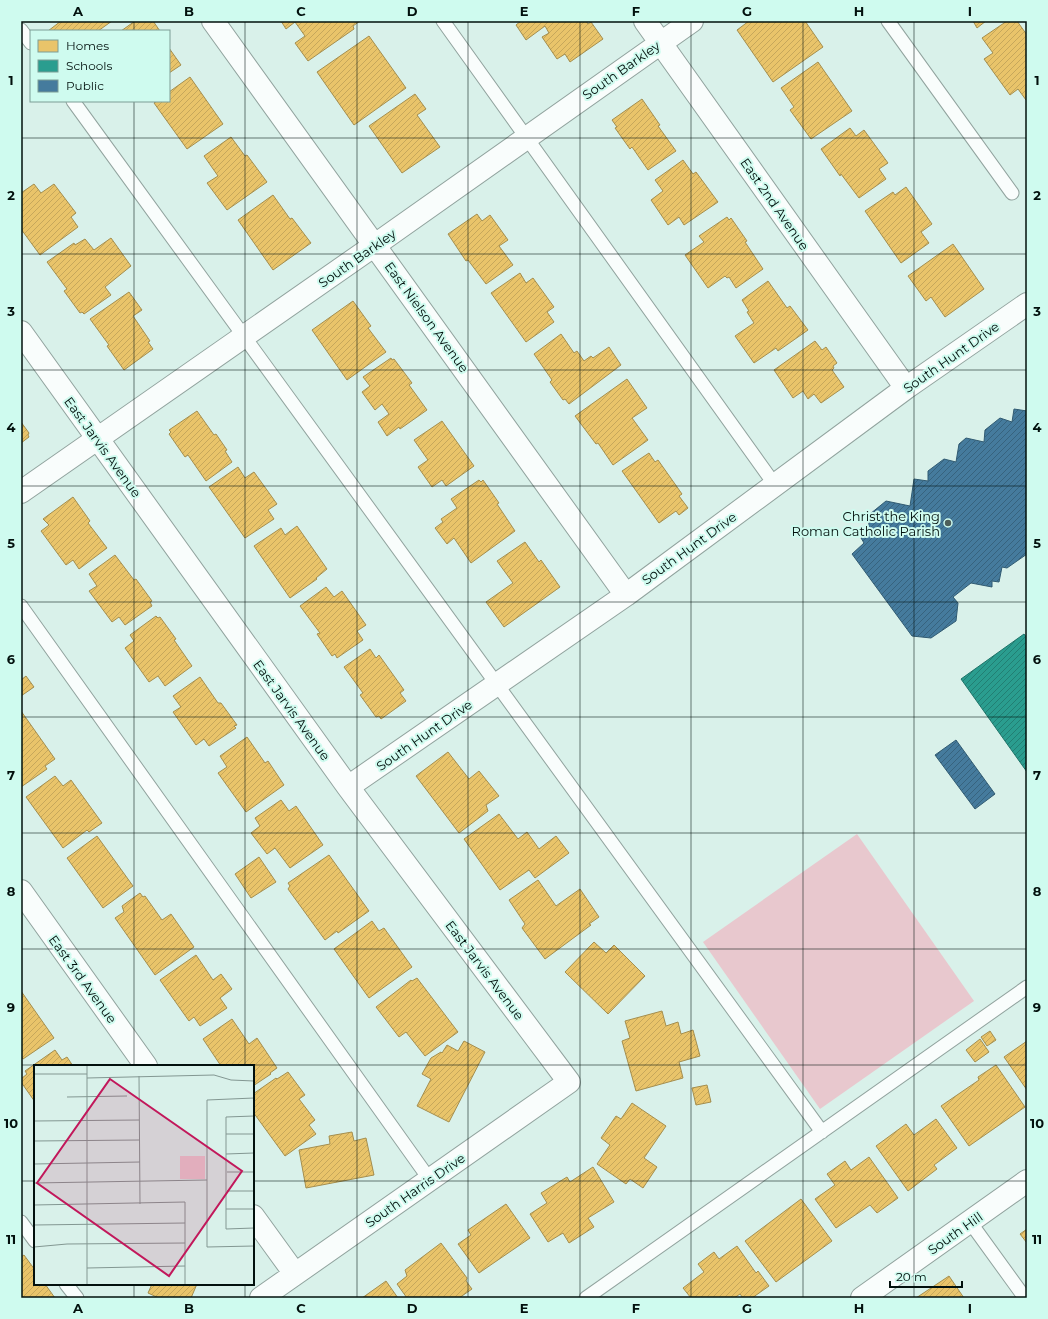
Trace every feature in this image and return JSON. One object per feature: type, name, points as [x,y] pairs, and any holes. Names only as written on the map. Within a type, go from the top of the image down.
[{"type":"street","name":"East Nielson Avenue","points":[[213,21],[626,595]]},
{"type":"street","name":"East 2nd Avenue","points":[[645,21],[906,388]]},
{"type":"street","name":"South Barkley","points":[[21,492],[375,245],[692,21]]},
{"type":"street","name":"South Hunt Drive","points":[[348,788],[626,595],[906,388],[1027,304]]},
{"type":"street","name":"East Jarvis Avenue","points":[[21,332],[348,788],[569,1082]]},
{"type":"street","name":"East 3rd Avenue","points":[[21,891],[145,1065]]},
{"type":"street","name":"South Harris Drive","points":[[261,1298],[569,1082]]},
{"type":"street","name":"South Hill","points":[[862,1298],[1027,1181]]},
{"type":"street","points":[[254,1217],[294,1274]]},
{"type":"lane","points":[[442,21],[775,485]]},
{"type":"lane","points":[[888,21],[1012,193]]},
{"type":"lane","points":[[21,30],[30,42]]},
{"type":"lane","points":[[74,102],[822,1132]]},
{"type":"lane","points":[[21,606],[430,1180]]},
{"type":"lane","points":[[586,1298],[1027,988]]},
{"type":"lane","points":[[21,1222],[34,1240]]},
{"type":"lane","points":[[970,1222],[1025,1298]]},
{"type":"lane","points":[[67,1285],[77,1298]]},
{"type":"shaded area","points":[[857,834],[974,1001],[820,1109],[703,942]]},
{"type":"building: Homes","points":[[61,21],[112,21],[99,30],[49,30]]},
{"type":"building: Homes","points":[[135,21],[153,21],[159,30],[122,30]]},
{"type":"building: Homes","points":[[281,21],[360,21],[353,26],[354,29],[308,61],[295,43],[305,36],[295,22],[286,29]]},
{"type":"building: Homes","points":[[521,21],[586,21],[588,24],[591,22],[603,39],[570,62],[565,54],[557,59],[542,37],[549,33],[545,26],[526,40],[516,25]]},
{"type":"building: Homes","points":[[749,21],[805,21],[823,47],[773,82],[737,30]]},
{"type":"building: Homes","points":[[973,21],[986,21],[977,28]]},
{"type":"building: Homes","points":[[1007,21],[1017,21],[1027,35],[1026,100],[1018,89],[1010,95],[984,59],[993,53],[982,38]]},
{"type":"building: Homes","points":[[369,36],[406,88],[354,125],[317,72]]},
{"type":"building: Homes","points":[[170,49],[181,65],[170,72]]},
{"type":"building: Homes","points":[[818,62],[852,111],[811,139],[790,110],[794,107],[781,88]]},
{"type":"building: Homes","points":[[190,77],[223,124],[187,149],[154,103],[170,102],[170,91]]},
{"type":"building: Homes","points":[[415,94],[426,109],[417,115],[440,147],[402,173],[369,126]]},
{"type":"building: Homes","points":[[642,99],[660,125],[658,126],[676,151],[648,170],[632,147],[630,149],[615,128],[617,127],[612,120]]},
{"type":"building: Homes","points":[[850,128],[856,136],[864,130],[888,163],[879,169],[886,179],[859,198],[841,174],[840,176],[821,149]]},
{"type":"building: Homes","points":[[231,137],[245,156],[247,155],[267,182],[227,210],[207,183],[218,176],[204,156]]},
{"type":"building: Homes","points":[[683,160],[693,174],[696,172],[718,202],[684,225],[679,217],[668,225],[651,200],[663,191],[655,180]]},
{"type":"building: Homes","points":[[34,184],[41,193],[54,184],[76,213],[71,217],[78,227],[40,255],[21,229],[21,193]]},
{"type":"building: Homes","points":[[906,187],[932,224],[921,232],[929,243],[901,263],[865,211],[893,192],[895,195]]},
{"type":"building: Homes","points":[[273,195],[290,219],[292,218],[311,243],[273,270],[238,220]]},
{"type":"building: Homes","points":[[477,214],[482,221],[490,215],[508,240],[499,246],[513,265],[486,284],[468,260],[466,261],[448,234]]},
{"type":"building: Homes","points":[[727,217],[729,220],[731,218],[747,241],[745,242],[763,269],[736,288],[729,277],[727,278],[725,276],[708,288],[685,255],[704,242],[699,236]]},
{"type":"building: Homes","points":[[111,238],[131,266],[105,287],[111,295],[84,314],[82,312],[80,313],[64,291],[67,289],[47,262],[74,243],[75,245],[85,239],[94,250]]},
{"type":"building: Homes","points":[[953,244],[984,289],[945,317],[931,297],[926,301],[908,276]]},
{"type":"building: Homes","points":[[520,273],[526,283],[533,278],[554,307],[547,312],[554,322],[526,342],[491,293]]},
{"type":"building: Homes","points":[[768,281],[787,308],[790,306],[808,330],[778,351],[776,348],[754,363],[735,336],[754,323],[742,300]]},
{"type":"building: Homes","points":[[129,292],[142,310],[133,316],[150,341],[148,342],[153,349],[124,370],[107,346],[109,345],[90,319]]},
{"type":"building: Homes","points":[[353,301],[371,326],[368,328],[386,352],[347,380],[312,330]]},
{"type":"building: Homes","points":[[561,334],[574,353],[577,351],[584,361],[591,356],[593,358],[609,347],[621,365],[569,404],[565,399],[563,400],[550,382],[552,380],[534,354]]},
{"type":"building: Homes","points":[[815,341],[822,350],[826,347],[837,363],[833,366],[834,368],[832,370],[844,387],[821,403],[814,394],[808,399],[803,391],[793,398],[774,370]]},
{"type":"building: Homes","points":[[391,358],[392,360],[394,359],[412,383],[409,385],[427,410],[400,429],[399,427],[387,436],[378,422],[389,414],[382,404],[375,410],[362,392],[370,386],[363,377]]},
{"type":"building: Homes","points":[[627,379],[647,408],[632,418],[648,440],[613,465],[598,443],[596,444],[575,416]]},
{"type":"building: Homes","points":[[197,411],[227,450],[225,451],[232,462],[206,481],[188,455],[185,457],[169,434],[171,432],[169,430]]},
{"type":"building: Homes","points":[[442,421],[474,466],[446,486],[442,480],[432,487],[418,467],[428,460],[414,440]]},
{"type":"building: Homes","points":[[21,422],[29,433],[29,437],[21,443]]},
{"type":"building: Homes","points":[[649,453],[655,462],[658,460],[682,494],[679,496],[688,508],[679,515],[676,511],[659,523],[622,471]]},
{"type":"building: Homes","points":[[238,467],[245,478],[254,472],[277,504],[268,510],[274,519],[245,538],[209,487]]},
{"type":"building: Homes","points":[[479,480],[481,482],[483,480],[499,503],[497,504],[515,531],[471,563],[454,538],[447,544],[435,528],[443,522],[441,519],[457,508],[451,499]]},
{"type":"building: Homes","points":[[73,497],[90,521],[88,523],[107,548],[79,569],[73,560],[66,565],[41,531],[49,525],[43,519]]},
{"type":"building: Homes","points":[[297,526],[327,569],[316,578],[317,579],[290,598],[254,546],[281,528],[285,535]]},
{"type":"building: Homes","points":[[525,542],[539,562],[541,560],[560,587],[504,627],[486,602],[513,583],[497,561]]},
{"type":"building: Homes","points":[[115,555],[134,580],[136,579],[152,601],[150,602],[152,606],[125,625],[119,617],[112,622],[89,591],[97,586],[89,574]]},
{"type":"building: Homes","points":[[326,587],[334,597],[342,591],[366,625],[357,631],[363,640],[337,658],[335,654],[332,656],[317,634],[320,633],[300,606]]},
{"type":"building: Homes","points":[[156,616],[158,618],[160,617],[176,639],[174,640],[192,666],[165,686],[158,676],[149,682],[125,648],[134,641],[130,635]]},
{"type":"building: Homes","points":[[370,649],[376,658],[379,655],[404,690],[400,693],[406,701],[381,719],[379,716],[376,717],[360,695],[363,693],[344,667]]},
{"type":"building: Homes","points":[[26,676],[34,687],[21,696],[21,680]]},
{"type":"building: Homes","points":[[200,677],[218,703],[221,703],[237,725],[234,726],[236,728],[209,746],[204,739],[196,745],[173,712],[181,707],[173,696]]},
{"type":"building: Homes","points":[[21,711],[55,759],[45,766],[47,769],[21,787]]},
{"type":"building: Homes","points":[[247,737],[265,763],[268,761],[284,785],[246,812],[218,773],[227,767],[220,756]]},
{"type":"building: Homes","points":[[448,752],[469,779],[479,771],[499,796],[486,805],[488,811],[459,833],[416,776]]},
{"type":"building: Homes","points":[[55,776],[63,786],[71,780],[102,823],[89,832],[87,830],[63,848],[26,797]]},
{"type":"building: Homes","points":[[281,800],[289,811],[296,806],[323,845],[290,868],[275,848],[267,854],[251,833],[260,826],[255,818]]},
{"type":"building: Homes","points":[[499,814],[518,839],[527,832],[539,849],[556,836],[569,853],[535,878],[529,870],[500,890],[464,839]]},
{"type":"building: Homes","points":[[97,836],[133,886],[103,908],[67,858]]},
{"type":"building: Homes","points":[[329,855],[369,911],[338,933],[337,931],[325,940],[288,889],[290,886],[288,883]]},
{"type":"building: Homes","points":[[259,857],[276,882],[251,898],[235,874]]},
{"type":"building: Homes","points":[[538,880],[556,906],[580,889],[599,917],[589,924],[591,925],[545,959],[522,928],[525,924],[509,900]]},
{"type":"building: Homes","points":[[140,893],[143,897],[145,896],[162,920],[171,914],[194,947],[155,975],[115,918],[124,912],[122,906]]},
{"type":"building: Homes","points":[[372,921],[379,931],[384,928],[412,967],[369,998],[334,949]]},
{"type":"building: Homes","points":[[594,942],[606,953],[614,945],[645,976],[608,1014],[565,972]]},
{"type":"building: Homes","points":[[196,955],[213,980],[221,974],[232,989],[220,998],[227,1008],[200,1026],[194,1017],[189,1021],[160,980]]},
{"type":"building: Homes","points":[[417,978],[458,1032],[425,1056],[406,1032],[399,1037],[376,1007],[411,980],[412,981]]},
{"type":"building: Homes","points":[[21,991],[54,1038],[23,1059],[21,1056]]},
{"type":"building: Homes","points":[[662,1011],[666,1026],[678,1022],[681,1034],[693,1030],[700,1056],[679,1062],[683,1078],[636,1091],[622,1041],[630,1038],[625,1021]]},
{"type":"building: Homes","points":[[232,1019],[249,1044],[257,1038],[277,1068],[254,1085],[254,1065],[220,1065],[203,1039]]},
{"type":"building: Homes","points":[[990,1031],[996,1040],[987,1046],[981,1037]]},
{"type":"building: Homes","points":[[980,1039],[989,1052],[975,1062],[966,1050]]},
{"type":"building: Homes","points":[[464,1041],[485,1052],[449,1122],[417,1106],[431,1079],[422,1074],[431,1058],[441,1052],[442,1053],[447,1045],[458,1051]]},
{"type":"building: Homes","points":[[1027,1041],[1027,1090],[1004,1057]]},
{"type":"building: Homes","points":[[55,1050],[62,1060],[67,1057],[72,1065],[34,1065],[34,1101],[21,1082],[21,1079],[27,1074],[25,1071]]},
{"type":"building: Homes","points":[[996,1065],[1025,1107],[969,1146],[941,1106],[979,1080],[978,1077]]},
{"type":"building: Homes","points":[[288,1072],[305,1095],[299,1099],[315,1120],[309,1125],[316,1134],[285,1156],[254,1113],[254,1093],[276,1078],[277,1079]]},
{"type":"building: Homes","points":[[707,1085],[711,1102],[696,1105],[692,1088]]},
{"type":"building: Homes","points":[[632,1103],[666,1126],[644,1158],[657,1167],[643,1188],[630,1179],[626,1184],[597,1164],[610,1145],[601,1138],[616,1116],[621,1119]]},
{"type":"building: Homes","points":[[936,1119],[957,1148],[934,1165],[937,1169],[908,1191],[876,1146],[906,1124],[914,1135]]},
{"type":"building: Homes","points":[[352,1132],[354,1141],[366,1138],[374,1175],[306,1188],[299,1150],[330,1144],[329,1136]]},
{"type":"building: Homes","points":[[869,1157],[898,1198],[877,1213],[870,1205],[836,1228],[815,1199],[835,1185],[827,1174],[845,1161],[851,1170]]},
{"type":"building: Homes","points":[[593,1167],[614,1202],[588,1218],[594,1227],[569,1243],[563,1233],[548,1242],[530,1214],[547,1203],[541,1193],[567,1177],[570,1182]]},
{"type":"building: Homes","points":[[801,1199],[832,1241],[776,1282],[745,1241]]},
{"type":"building: Homes","points":[[506,1204],[530,1238],[479,1273],[458,1244],[471,1235],[468,1230]]},
{"type":"building: Homes","points":[[1027,1229],[1027,1243],[1020,1234]]},
{"type":"building: Homes","points":[[441,1243],[467,1278],[466,1281],[472,1289],[459,1298],[407,1298],[397,1284],[407,1276],[405,1270]]},
{"type":"building: Homes","points":[[737,1246],[756,1273],[758,1271],[769,1286],[752,1298],[743,1298],[740,1294],[734,1298],[691,1298],[683,1288],[704,1272],[698,1264],[714,1252],[719,1259]]},
{"type":"building: Homes","points":[[24,1255],[34,1269],[34,1285],[46,1285],[55,1298],[21,1298],[21,1257]]},
{"type":"building: Homes","points":[[949,1276],[964,1298],[916,1298]]},
{"type":"building: Homes","points":[[386,1281],[398,1298],[362,1298]]},
{"type":"building: Homes","points":[[152,1285],[197,1285],[191,1298],[159,1298],[148,1293]]},
{"type":"building: Schools","points":[[1024,634],[1027,638],[1027,772],[961,679]]},
{"type":"building: Public","name":"Christ the King Roman Catholic Parish","points":[[1014,409],[1027,411],[1027,554],[1007,568],[1002,567],[999,582],[992,581],[992,587],[971,583],[953,597],[958,603],[956,621],[931,638],[912,636],[852,554],[864,543],[861,538],[868,531],[870,514],[886,501],[910,506],[914,479],[928,481],[928,471],[944,459],[956,462],[959,444],[966,438],[984,442],[985,430],[1000,418],[1012,422]]},
{"type":"building: Public","points":[[956,740],[995,794],[975,809],[935,755]]},
{"type":"place","name":"Christ the King Roman Catholic Parish","points":[[948,523]]}]
